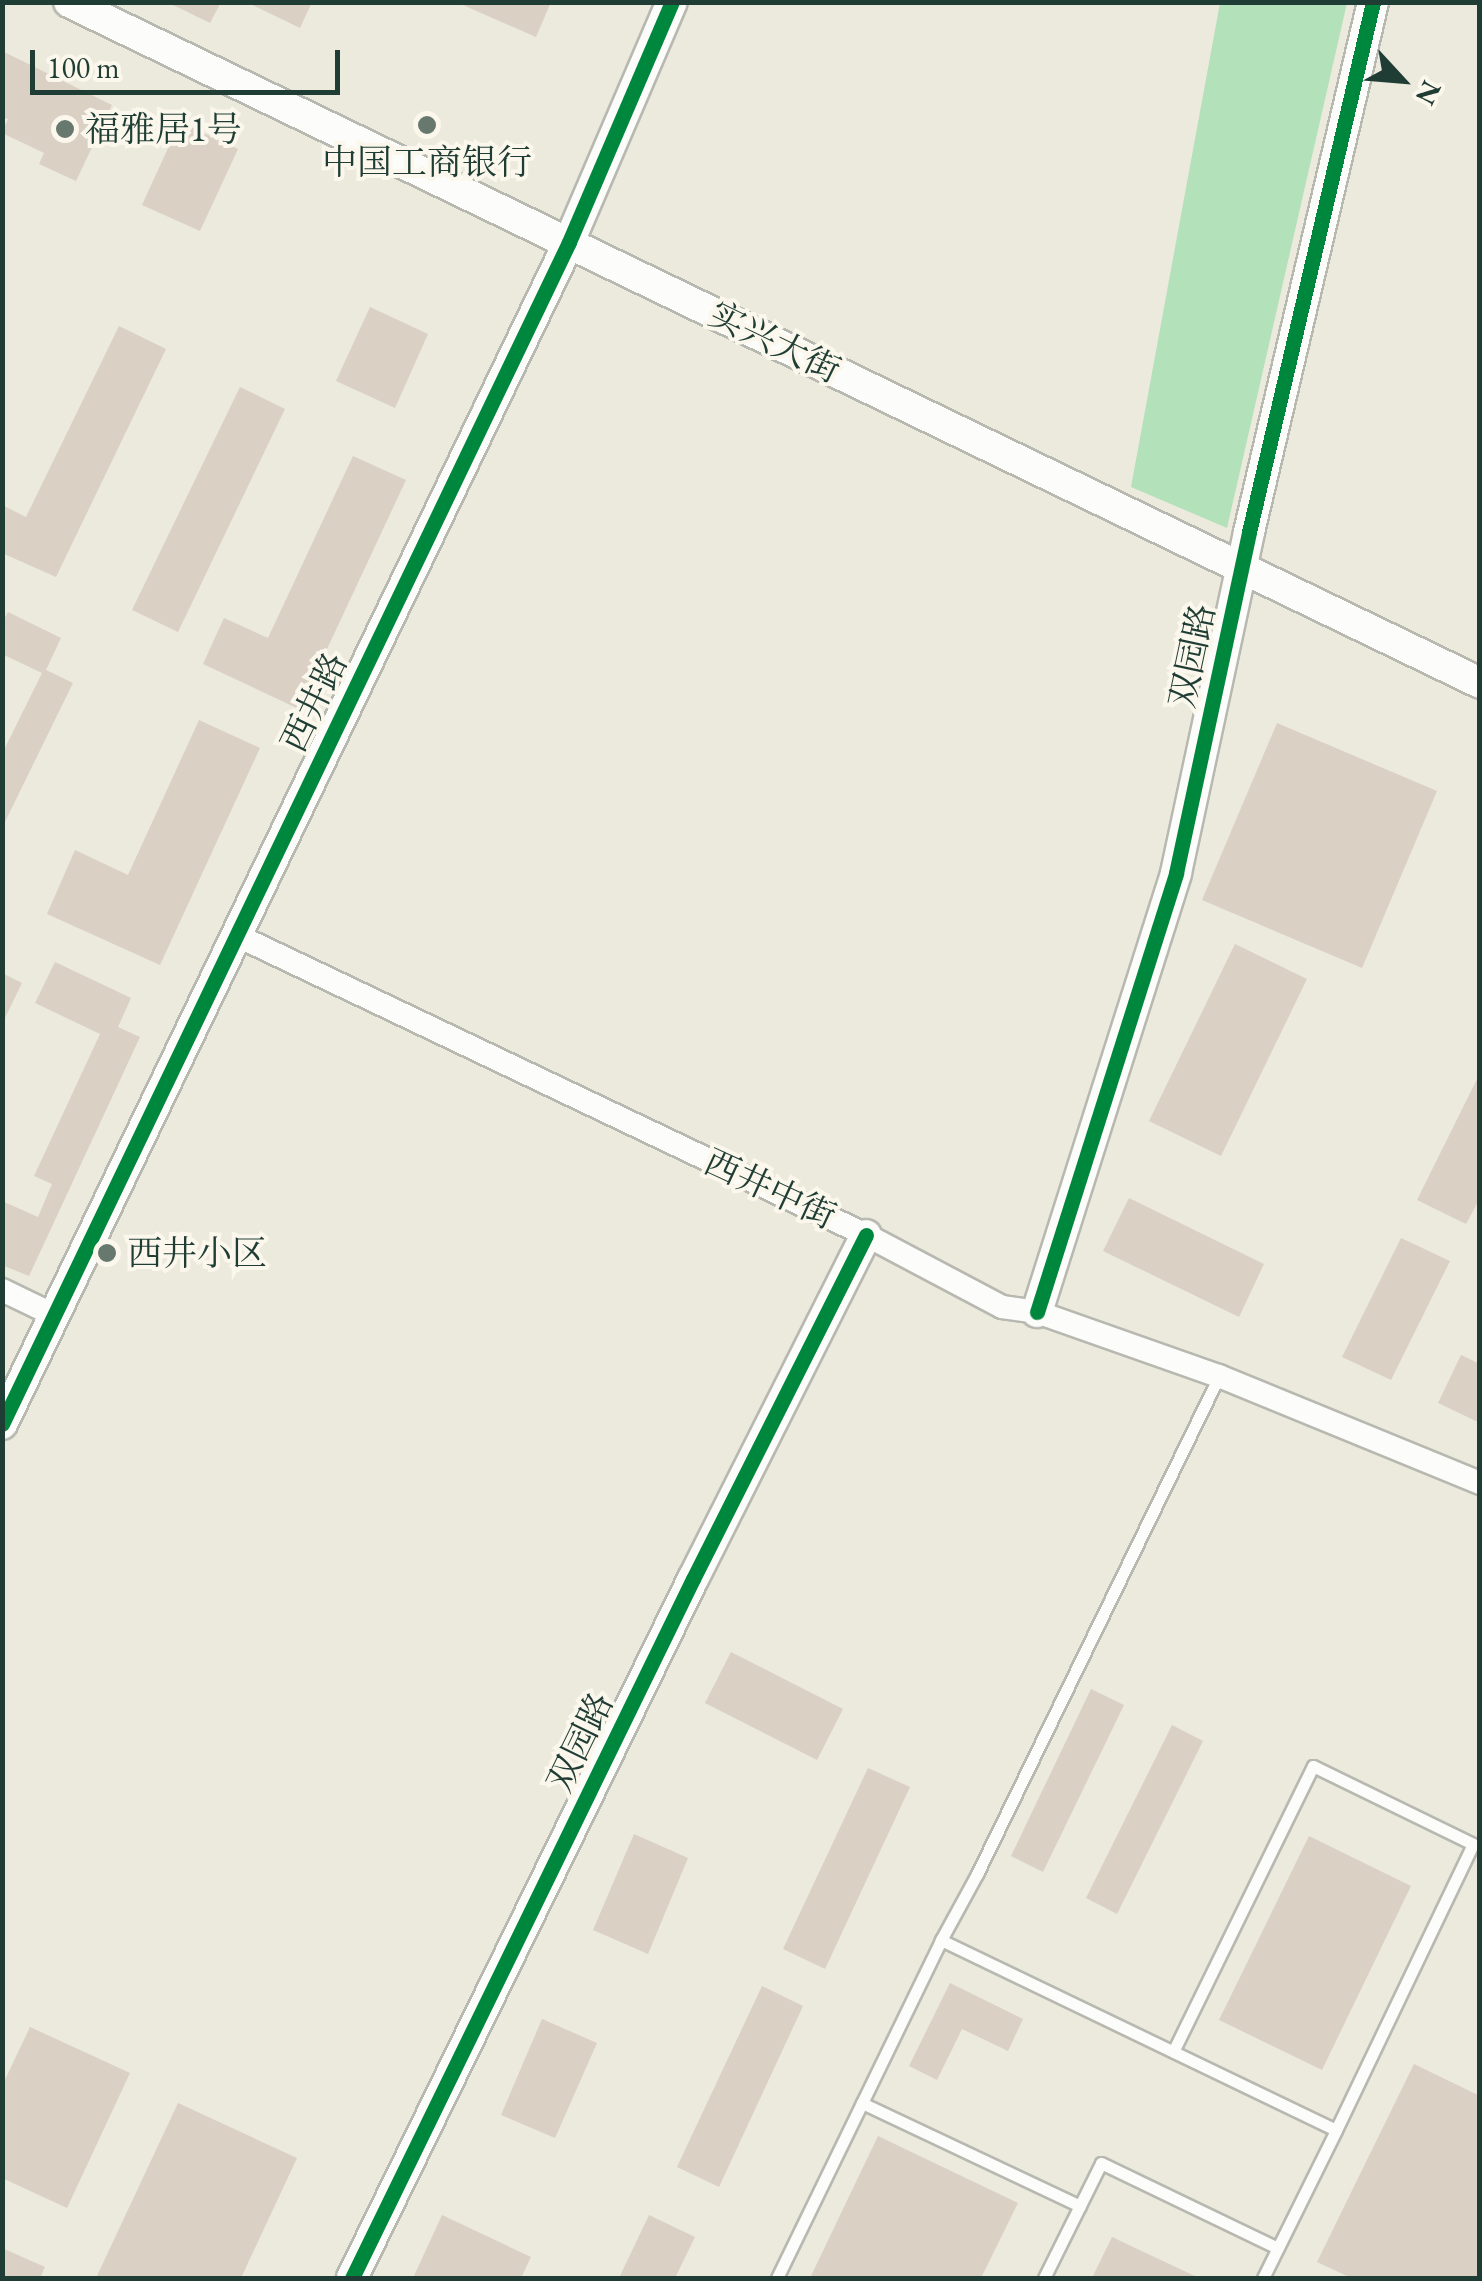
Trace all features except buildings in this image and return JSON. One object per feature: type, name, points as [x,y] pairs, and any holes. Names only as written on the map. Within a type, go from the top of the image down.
[{"type":"street","name":"实兴大街","points":[[68,2],[1480,683]]},
{"type":"street","name":"西井路","points":[[2,1424],[569,242],[672,2]]},
{"type":"street","name":"双园路","points":[[1037,1312],[1176,873],[1241,568],[1372,2]]},
{"type":"street","name":"西井中街","points":[[236,935],[866,1234],[1002,1307],[1037,1312],[1219,1376],[1480,1483]]},
{"type":"street","name":"双园路","points":[[352,2278],[866,1234]]},
{"type":"street","points":[[2,1290],[56,1316]]},
{"type":"lane","points":[[777,2278],[1219,1376]]},
{"type":"lane","points":[[1174,2052],[1313,1766],[1473,1844],[1263,2278]]},
{"type":"lane","points":[[940,1940],[1336,2130]]},
{"type":"lane","points":[[862,2102],[1080,2206]]},
{"type":"lane","points":[[1044,2278],[1101,2163],[1278,2248]]},
{"type":"green space","points":[[1220,3],[1347,3],[1227,528],[1131,487]]},
{"type":"cycle path","points":[[2,1424],[569,242],[672,2]]},
{"type":"cycle path","points":[[1037,1312],[1176,873],[1249,532],[1373,2]]},
{"type":"cycle path","points":[[352,2278],[693,1579],[866,1235]]},
{"type":"place","name":"中国工商银行","points":[[427,125]]},
{"type":"place","name":"福雅居1号","points":[[65,129]]},
{"type":"place","name":"西井小区","points":[[107,1253]]}]
